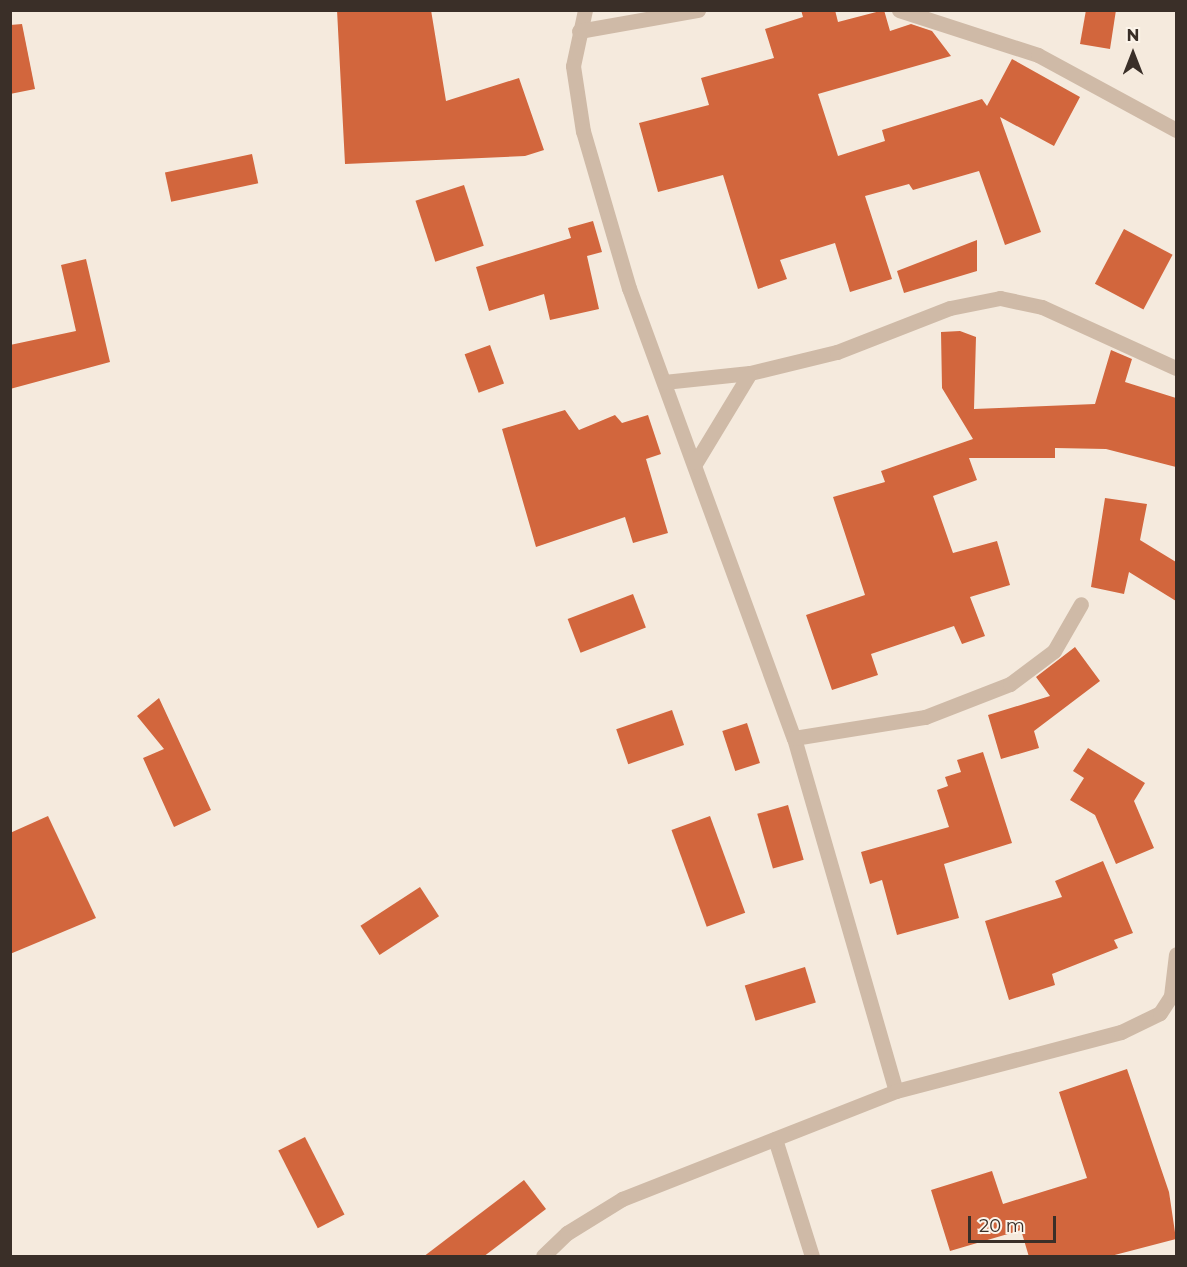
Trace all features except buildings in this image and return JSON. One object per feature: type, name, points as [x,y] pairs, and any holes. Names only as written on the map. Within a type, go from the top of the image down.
[{"type":"street","points":[[585,10],[579,31],[573,94],[629,288],[696,462],[794,738],[896,1091]]},
{"type":"street","points":[[579,31],[698,10]]},
{"type":"street","points":[[899,10],[1038,55],[1176,130]]},
{"type":"street","points":[[664,382],[750,373],[837,352],[950,308],[1000,298],[1042,307],[1176,368]]},
{"type":"street","points":[[696,462],[750,373]]},
{"type":"street","points":[[794,738],[925,717],[1010,684],[1054,651],[1081,604]]},
{"type":"street","points":[[543,1257],[567,1233],[622,1199],[896,1091],[1120,1032],[1160,1013],[1171,996],[1176,954]]},
{"type":"street","points":[[775,1139],[812,1257]]}]
